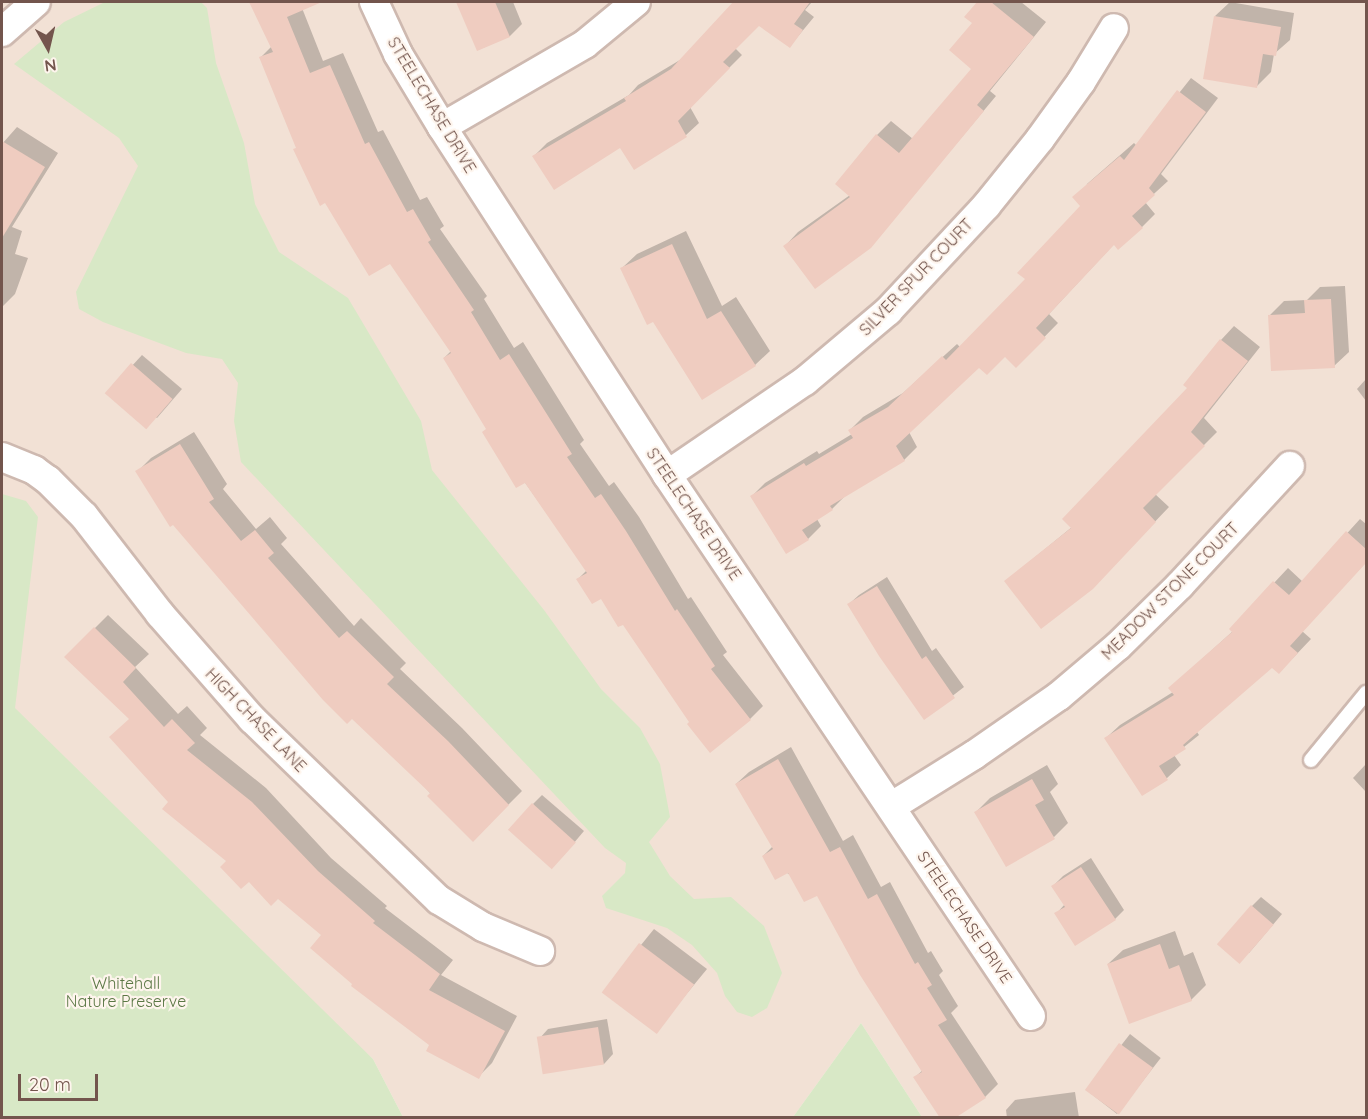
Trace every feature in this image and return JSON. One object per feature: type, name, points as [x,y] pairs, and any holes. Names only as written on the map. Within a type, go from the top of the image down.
[{"type":"street","points":[[2,32],[36,2]]},
{"type":"street","name":"STEELECHASE DRIVE","points":[[374,2],[398,54],[442,127],[667,475],[892,806],[1031,1016]]},
{"type":"street","points":[[442,127],[585,44],[636,2]]},
{"type":"street","name":"SILVER SPUR COURT","points":[[667,475],[805,381],[888,311],[986,206],[1040,140],[1081,82],[1114,28]]},
{"type":"street","name":"HIGH CHASE LANE","points":[[2,457],[34,470],[84,516],[160,614],[252,719],[439,900],[483,927],[540,951]]},
{"type":"street","name":"MEADOW STONE COURT","points":[[892,806],[974,755],[1059,696],[1118,646],[1180,585],[1290,465]]},
{"type":"lane","points":[[1311,760],[1366,693]]},
{"type":"shaded area","points":[[2,2],[1366,2],[1366,1117],[922,1117],[861,1023],[793,1117],[403,1117],[373,1059],[2,722]]},
{"type":"green space","points":[[105,2],[201,2],[207,8],[216,63],[244,143],[255,204],[279,252],[348,298],[421,421],[432,470],[544,610],[601,689],[640,728],[660,764],[670,817],[649,842],[670,876],[694,899],[731,897],[764,926],[782,973],[767,1008],[752,1017],[737,1012],[725,996],[717,973],[692,945],[667,928],[606,908],[602,896],[625,873],[626,863],[605,848],[241,462],[234,421],[238,383],[222,359],[186,353],[103,322],[79,309],[76,292],[138,166],[119,138],[14,64],[64,22]]},
{"type":"green space","name":"Whitehall Nature Preserve","points":[[2,494],[26,501],[38,517],[15,708],[373,1059],[403,1117],[2,1117]]},
{"type":"green space","points":[[861,1023],[922,1117],[793,1117]]},
{"type":"building","points":[[249,2],[322,2],[287,17],[310,73],[330,65],[365,144],[369,142],[407,212],[413,209],[431,240],[428,242],[474,310],[471,312],[500,360],[509,354],[572,454],[567,457],[595,498],[601,494],[675,611],[677,609],[715,666],[711,669],[751,720],[710,753],[687,724],[689,722],[623,625],[618,627],[601,599],[592,604],[576,579],[587,573],[525,483],[516,488],[482,432],[486,429],[443,358],[451,353],[390,264],[369,276],[325,203],[320,206],[293,149],[296,148],[259,57],[273,52]]},
{"type":"building","points":[[456,2],[495,2],[510,37],[477,51]]},
{"type":"building","points":[[733,2],[810,2],[794,24],[803,30],[790,48],[759,26],[723,62],[730,68],[678,121],[687,137],[634,170],[620,148],[554,190],[532,156],[626,101],[624,98],[671,69]]},
{"type":"building","points":[[977,2],[991,2],[1034,37],[977,105],[984,111],[871,248],[815,289],[783,246],[850,197],[835,184],[876,134],[899,153],[971,69],[949,50],[972,23],[964,17]]},
{"type":"building","points":[[1214,16],[1281,27],[1276,56],[1263,54],[1257,88],[1203,79]]},
{"type":"building","points":[[1177,90],[1206,112],[1149,188],[1155,195],[1132,216],[1143,228],[1118,250],[1114,245],[1036,328],[1046,338],[1016,368],[1005,357],[987,375],[979,368],[896,446],[905,461],[830,506],[833,510],[802,530],[809,540],[786,554],[750,496],[804,463],[806,466],[853,438],[848,430],[888,407],[942,356],[946,360],[1025,279],[1017,273],[1080,206],[1072,197],[1120,156],[1124,160]]},
{"type":"building","points":[[2,141],[45,167],[2,238]]},
{"type":"building","points":[[672,244],[707,319],[721,311],[756,366],[702,400],[653,322],[647,325],[620,268]]},
{"type":"building","points":[[1331,299],[1335,368],[1271,371],[1268,315],[1305,313],[1304,300]]},
{"type":"building","points":[[1220,339],[1248,361],[1191,432],[1205,446],[1143,508],[1156,522],[1093,589],[1041,629],[1004,581],[1071,528],[1062,519],[1187,388],[1183,385]]},
{"type":"building","points":[[131,363],[173,399],[146,429],[105,393]]},
{"type":"building","points":[[180,444],[214,499],[209,502],[241,541],[255,530],[274,553],[268,558],[339,638],[347,631],[394,677],[387,684],[448,741],[509,805],[473,842],[427,796],[430,793],[352,719],[347,724],[323,700],[173,525],[170,527],[135,471]]},
{"type":"building","points":[[1346,531],[1366,549],[1366,563],[1290,646],[1298,653],[1279,674],[1272,668],[1183,745],[1186,749],[1159,766],[1168,780],[1142,796],[1104,738],[1174,695],[1168,688],[1232,632],[1229,629],[1273,581],[1289,595]]},
{"type":"building","points":[[877,586],[922,659],[926,656],[955,698],[924,720],[879,656],[847,604]]},
{"type":"building","points":[[94,627],[136,668],[123,682],[164,727],[172,719],[195,743],[187,750],[252,802],[318,871],[375,921],[373,923],[440,974],[429,990],[505,1031],[479,1079],[426,1051],[429,1045],[351,986],[352,984],[310,948],[321,935],[278,899],[271,906],[249,882],[241,889],[220,867],[226,861],[162,809],[168,802],[109,737],[129,719],[64,657]]},
{"type":"building","points":[[778,759],[830,852],[840,847],[868,899],[877,894],[915,964],[918,962],[932,985],[927,988],[947,1020],[938,1025],[986,1098],[955,1118],[940,1118],[913,1077],[922,1072],[860,975],[817,896],[804,902],[788,873],[775,880],[762,856],[773,849],[735,784]]},
{"type":"building","points":[[1032,779],[1044,800],[1035,805],[1055,839],[1006,867],[974,812]]},
{"type":"building","points":[[532,803],[576,842],[552,869],[508,830]]},
{"type":"building","points":[[1081,867],[1116,920],[1075,946],[1054,913],[1065,907],[1051,886]]},
{"type":"building","points":[[1251,905],[1274,925],[1240,964],[1217,944]]},
{"type":"building","points":[[639,943],[694,985],[657,1034],[602,993]]},
{"type":"building","points":[[1160,944],[1169,969],[1179,965],[1192,1001],[1129,1024],[1107,964]]},
{"type":"building","points":[[598,1027],[604,1065],[543,1074],[537,1037]]},
{"type":"building","points":[[1119,1043],[1153,1068],[1119,1115],[1085,1090]]}]
